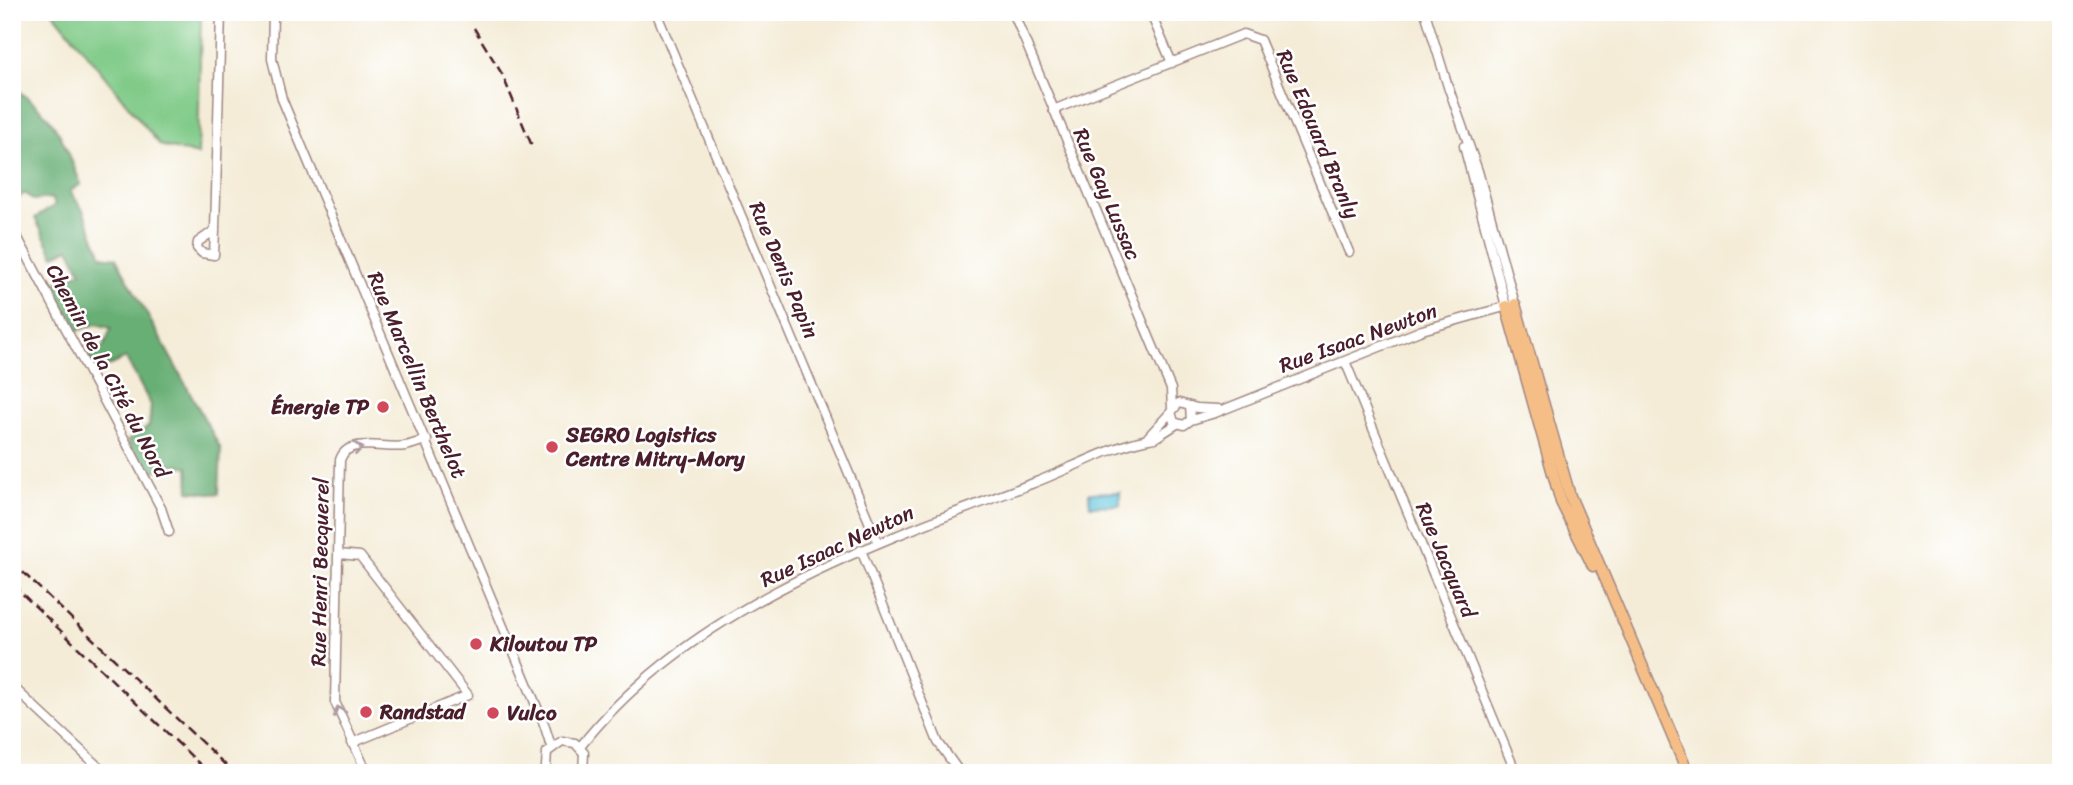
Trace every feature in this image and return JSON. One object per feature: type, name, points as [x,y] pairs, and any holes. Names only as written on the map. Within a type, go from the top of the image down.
[{"type":"main road","points":[[1511,305],[1561,502],[1577,538],[1609,594],[1688,772]]},
{"type":"street","points":[[215,230],[221,12]]},
{"type":"street","name":"Rue Marcellin Berthelot","points":[[274,12],[272,59],[282,99],[427,440],[551,746]]},
{"type":"street","name":"Rue Denis Papin","points":[[656,12],[878,543]]},
{"type":"street","name":"Rue Gay Lussac","points":[[1013,12],[1171,389],[1172,410]]},
{"type":"street","points":[[1150,12],[1172,63]]},
{"type":"street","points":[[1425,12],[1511,305]]},
{"type":"street","name":"Rue Edouard Branly","points":[[1054,110],[1243,34],[1253,35],[1260,40],[1349,252]]},
{"type":"street","name":"Chemin de la Cité du Nord","points":[[12,228],[162,508],[169,532]]},
{"type":"street","name":"Rue Isaac Newton","points":[[580,747],[663,664],[774,591],[861,550],[1146,439],[1155,438],[1177,424],[1184,425],[1422,330],[1511,305]]},
{"type":"street","name":"Rue Jacquard","points":[[1345,361],[1516,773]]},
{"type":"street","name":"Rue Gay Lussac","points":[[1171,389],[1186,405]]},
{"type":"street","points":[[1177,424],[1172,410],[1186,405],[1191,420]]},
{"type":"street","name":"Rue Isaac Newton","points":[[1186,405],[1225,408]]},
{"type":"street","name":"Rue Isaac Newton","points":[[1146,439],[1172,410]]},
{"type":"street","name":"Rue Henri Becquerel","points":[[367,773],[335,702],[341,455],[354,446],[406,446],[427,440]]},
{"type":"street","points":[[861,550],[938,741],[960,773]]},
{"type":"street","points":[[339,554],[360,556],[468,695],[352,743]]},
{"type":"street","points":[[12,686],[105,773]]},
{"type":"street","points":[[549,773],[545,759],[551,746],[569,741],[580,747],[586,759],[583,773]]},
{"type":"green space","points":[[53,12],[201,12],[198,155],[160,145]]},
{"type":"green space","points":[[12,86],[40,108],[56,129],[81,184],[70,191],[83,210],[102,256],[116,258],[221,449],[219,494],[189,491],[188,467],[172,464],[146,475],[127,441],[149,426],[151,405],[126,358],[93,374],[85,361],[104,346],[111,328],[96,324],[74,332],[50,285],[81,272],[69,248],[54,256],[35,218],[55,205],[52,198],[33,200],[25,193],[12,203]]},
{"type":"water","points":[[1120,492],[1120,505],[1090,506],[1089,493]]},
{"type":"railway","points":[[474,28],[502,74],[532,146]]},
{"type":"railway","points":[[12,562],[234,773]]},
{"type":"railway","points":[[12,584],[209,773]]},
{"type":"place","name":"Énergie TP","points":[[383,407]]},
{"type":"place","name":"SEGRO Logistics Centre Mitry-Mory","points":[[552,447]]},
{"type":"place","name":"Kiloutou TP","points":[[476,644]]},
{"type":"place","name":"Randstad","points":[[366,712]]},
{"type":"place","name":"Vulco","points":[[493,713]]}]
